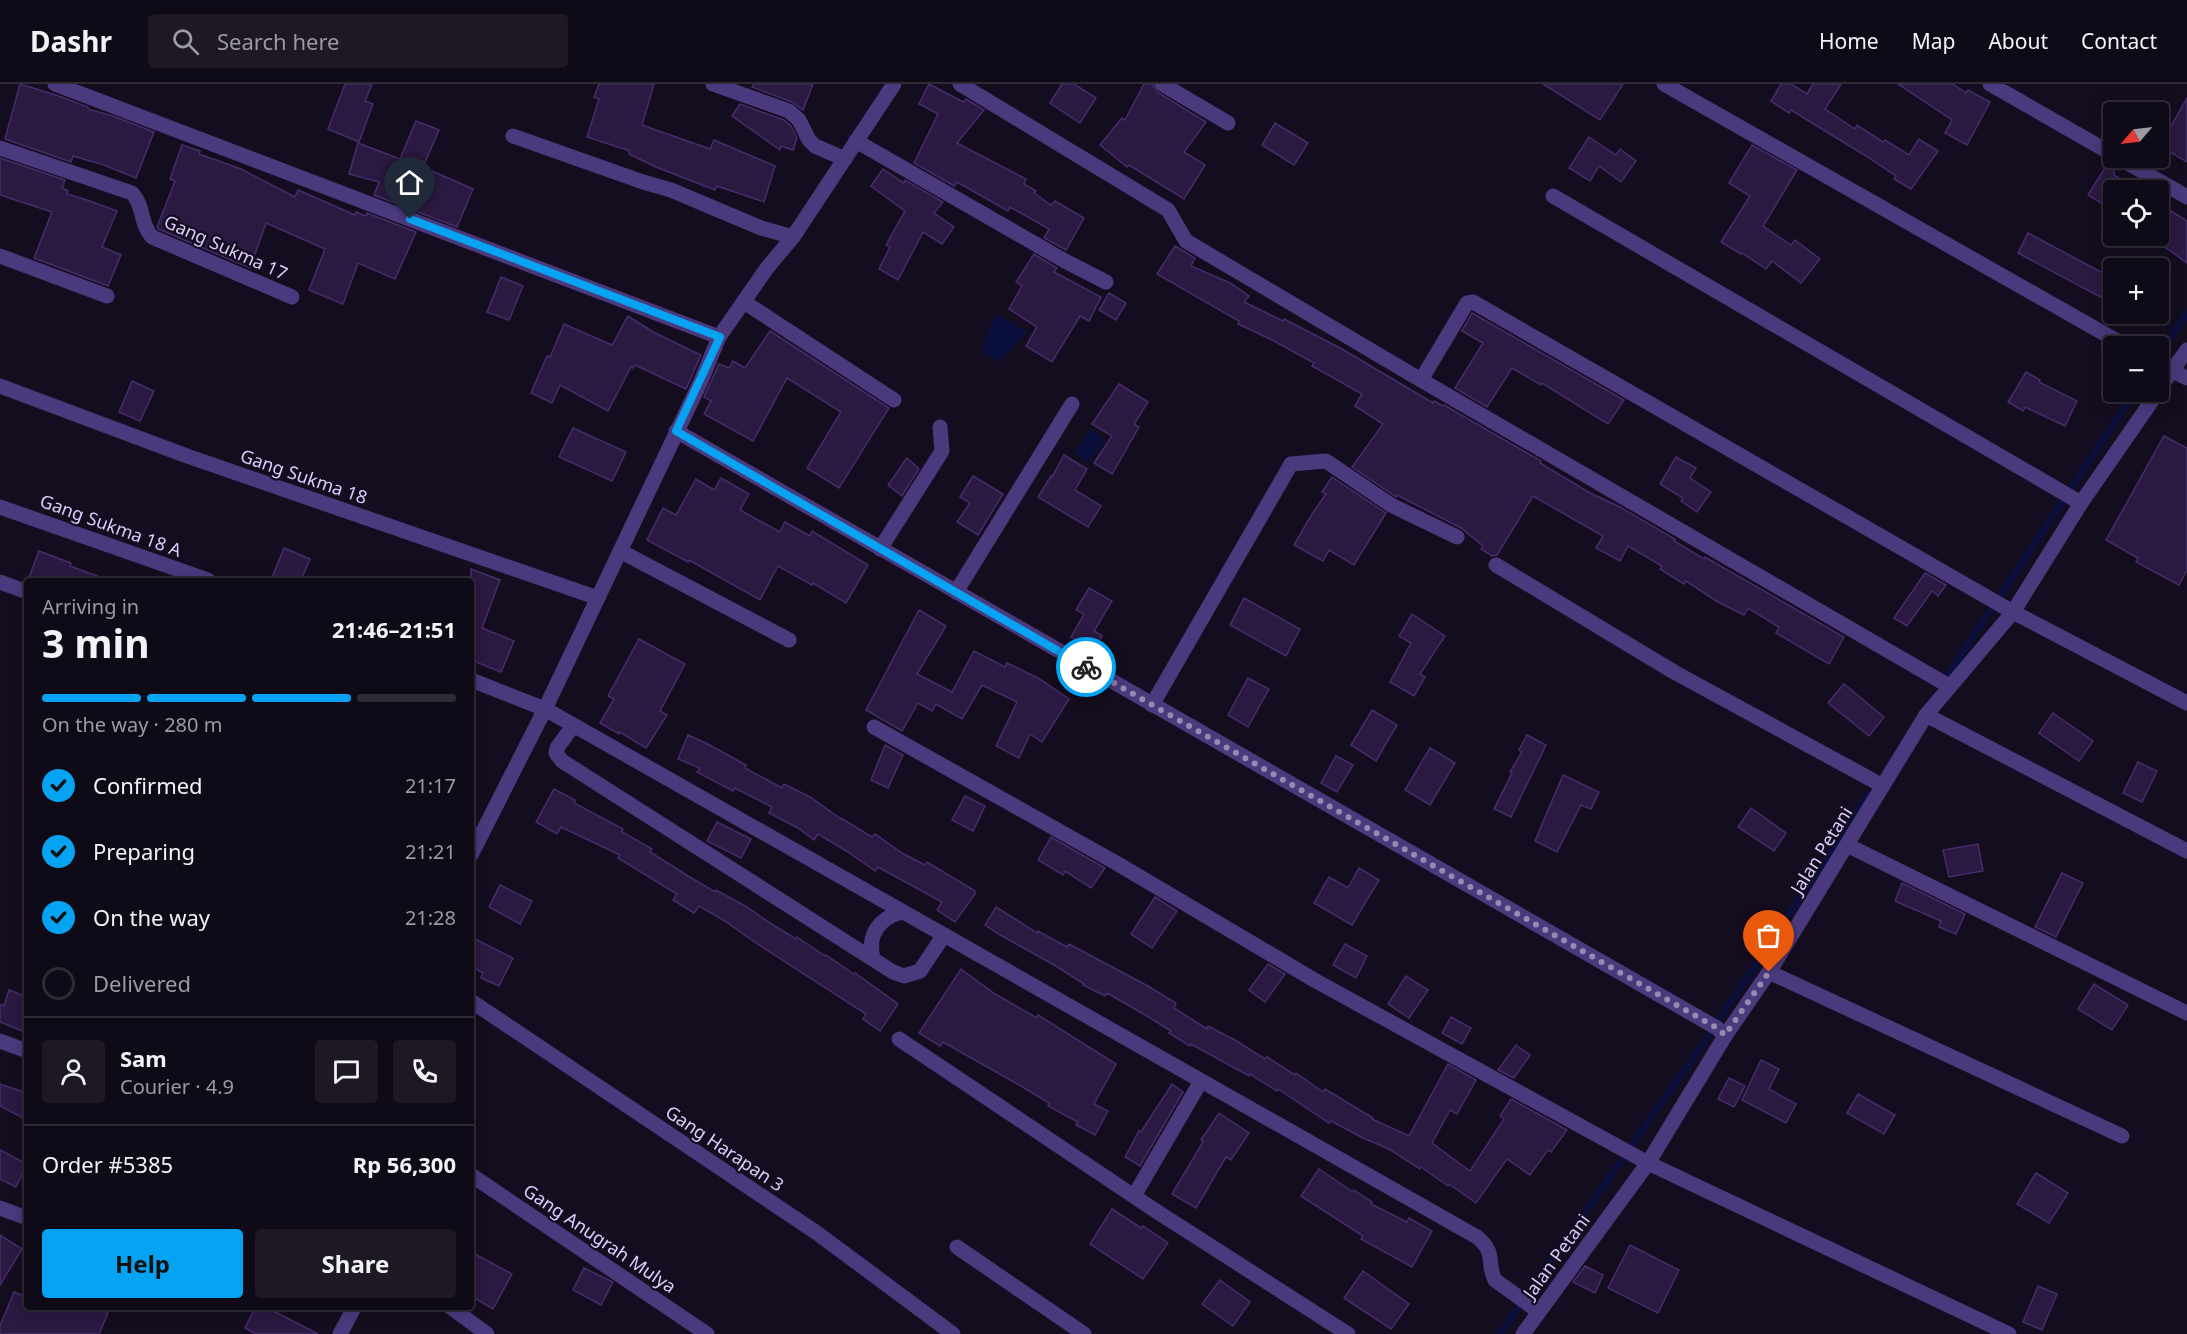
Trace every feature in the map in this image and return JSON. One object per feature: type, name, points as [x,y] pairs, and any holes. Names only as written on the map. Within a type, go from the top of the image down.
[{"type":"street","points":[[55,84],[720,337]]},
{"type":"street","points":[[713,84],[789,111],[799,120],[808,140],[815,146],[844,159]]},
{"type":"street","points":[[474,849],[545,709],[720,337],[767,268],[793,237],[894,84]]},
{"type":"street","points":[[960,84],[1168,210],[1186,241],[1949,686]]},
{"type":"street","points":[[1162,84],[1228,123]]},
{"type":"street","points":[[1664,84],[2108,336]]},
{"type":"street","points":[[1990,84],[2103,149]]},
{"type":"street","points":[[513,136],[671,190],[761,228],[793,237]]},
{"type":"street","points":[[856,141],[1065,261],[1106,282]]},
{"type":"street","name":"Gang Sukma 17","points":[[0,148],[132,193],[139,203],[146,230],[152,237],[292,297]]},
{"type":"street","points":[[2136,168],[2187,197]]},
{"type":"street","points":[[1553,196],[2077,501]]},
{"type":"street","points":[[0,256],[107,296]]},
{"type":"street","points":[[744,302],[894,400]]},
{"type":"street","points":[[1421,380],[1467,303],[1473,302],[2013,612],[2187,703]]},
{"type":"street","name":"Jalan Petani","points":[[2169,362],[2187,350]]},
{"type":"street","points":[[2169,369],[2187,378]]},
{"type":"street","name":"Gang Sukma 18","points":[[0,386],[187,456],[598,598]]},
{"type":"street","name":"Jalan Petani","points":[[1523,1334],[1534,1309],[1644,1160],[1721,1031],[1769,972],[1926,715],[2013,612],[2077,501],[2150,402]]},
{"type":"street","points":[[956,592],[1072,404]]},
{"type":"street","points":[[880,549],[942,451],[940,427]]},
{"type":"street","points":[[676,431],[1721,1031]]},
{"type":"street","points":[[1152,705],[1291,464],[1326,461],[1391,505],[1456,537]]},
{"type":"street","name":"Gang Sukma 18 A","points":[[0,507],[202,578]]},
{"type":"street","points":[[620,551],[789,640]]},
{"type":"street","points":[[1496,565],[1674,672],[1883,786]]},
{"type":"street","points":[[0,582],[24,591]]},
{"type":"street","points":[[474,681],[545,709],[1477,1237],[1488,1249],[1493,1261],[1491,1272],[1496,1280],[1534,1309]]},
{"type":"street","points":[[1926,715],[2187,851]]},
{"type":"street","points":[[573,726],[557,748],[556,753],[561,760],[893,972],[904,976],[920,971],[944,935]]},
{"type":"street","points":[[874,727],[1118,864],[1316,981],[1644,1160],[2009,1334]]},
{"type":"street","points":[[1847,845],[2187,1013]]},
{"type":"street","points":[[873,958],[871,947],[877,927],[888,917],[902,912]]},
{"type":"street","points":[[1769,972],[2122,1137]]},
{"type":"street","name":"Gang Harapan 3","points":[[474,1003],[817,1233],[953,1334]]},
{"type":"street","points":[[899,1039],[1134,1196],[1348,1334]]},
{"type":"street","points":[[0,1041],[24,1050]]},
{"type":"street","points":[[1134,1196],[1202,1081]]},
{"type":"street","name":"Gang Anugrah Mulya","points":[[474,1177],[707,1334]]},
{"type":"street","points":[[0,1208],[24,1217]]},
{"type":"street","points":[[957,1247],[1084,1334]]},
{"type":"street","points":[[340,1334],[353,1310]]},
{"type":"street","points":[[454,1310],[487,1334]]},
{"type":"shaded area","points":[[996,314],[1028,332],[998,362],[981,350]]},
{"type":"shaded area","points":[[1091,428],[1106,441],[1087,463],[1074,453]]},
{"type":"building","points":[[20,84],[59,96],[88,107],[88,109],[154,132],[136,178],[104,165],[73,156],[71,162],[5,139]]},
{"type":"building","points":[[345,84],[372,84],[365,101],[373,104],[359,142],[328,129]]},
{"type":"building","points":[[599,84],[654,84],[642,125],[710,149],[714,140],[775,166],[764,202],[717,186],[715,190],[656,167],[629,154],[630,151],[587,137],[599,99],[594,97]]},
{"type":"building","points":[[754,84],[813,84],[803,110],[792,102],[752,87]]},
{"type":"building","points":[[929,84],[963,102],[966,99],[984,110],[957,143],[1026,179],[1024,184],[1036,191],[1034,193],[1051,205],[1055,201],[1084,218],[1066,250],[1044,238],[1049,229],[1010,207],[1008,211],[957,182],[954,186],[914,163],[938,114],[919,104]]},
{"type":"building","points":[[1062,84],[1074,84],[1096,98],[1080,123],[1050,103]]},
{"type":"building","points":[[1144,84],[1152,84],[1157,92],[1206,122],[1184,152],[1205,165],[1184,199],[1129,165],[1127,167],[1100,145],[1122,118],[1125,120]]},
{"type":"building","points":[[1543,84],[1623,84],[1600,120]]},
{"type":"building","points":[[1781,84],[1791,84],[1807,94],[1813,84],[1841,84],[1825,109],[1855,129],[1857,125],[1909,155],[1919,139],[1938,151],[1911,189],[1894,179],[1896,176],[1866,156],[1791,110],[1789,113],[1771,101]]},
{"type":"building","points":[[1898,84],[1953,84],[1966,93],[1968,90],[1990,102],[1967,145],[1945,133],[1952,120]]},
{"type":"building","points":[[2187,98],[2187,162],[2169,151],[2169,130]]},
{"type":"building","points":[[740,104],[784,120],[791,126],[797,138],[793,150],[781,146],[780,150],[732,116]]},
{"type":"building","points":[[416,121],[439,130],[423,167],[473,189],[457,227],[374,195],[379,182],[349,174],[358,143],[400,159]]},
{"type":"building","points":[[1275,123],[1308,143],[1294,165],[1262,145]]},
{"type":"building","points":[[1589,137],[1616,155],[1620,149],[1636,161],[1621,182],[1599,166],[1590,181],[1569,168]]},
{"type":"building","points":[[182,145],[200,151],[199,154],[241,169],[295,197],[298,190],[355,215],[356,212],[366,216],[367,213],[416,232],[395,279],[358,263],[343,304],[309,290],[325,249],[266,223],[250,268],[158,229],[175,181],[170,179]]},
{"type":"building","points":[[1752,145],[1797,170],[1763,226],[1791,245],[1795,240],[1820,259],[1801,283],[1772,261],[1766,269],[1721,242],[1750,196],[1729,183]]},
{"type":"building","points":[[0,158],[65,180],[62,188],[68,191],[67,194],[117,211],[102,247],[121,255],[108,286],[34,258],[52,212],[0,195]]},
{"type":"building","points":[[2105,168],[2114,168],[2114,175],[2122,180],[2103,180],[2103,204],[2088,195]]},
{"type":"building","points":[[883,169],[904,183],[905,180],[943,202],[934,213],[954,227],[942,244],[923,232],[898,280],[879,269],[890,247],[886,245],[905,211],[871,186]]},
{"type":"building","points":[[2169,210],[2187,221],[2187,263],[2164,246],[2169,246]]},
{"type":"building","points":[[2028,233],[2103,273],[2103,298],[2018,253]]},
{"type":"building","points":[[1175,246],[1195,258],[1191,266],[1230,283],[1249,296],[1244,302],[1283,321],[1284,319],[1342,349],[1433,403],[1434,401],[1444,405],[1541,461],[1540,463],[1590,493],[1620,507],[1704,559],[1705,557],[1844,637],[1829,664],[1776,633],[1779,627],[1748,608],[1744,615],[1718,602],[1686,581],[1684,584],[1660,569],[1662,566],[1628,546],[1620,561],[1596,548],[1603,536],[1533,496],[1497,555],[1492,556],[1481,549],[1483,546],[1461,528],[1397,495],[1396,497],[1352,467],[1383,424],[1355,406],[1362,394],[1312,366],[1314,363],[1238,324],[1239,321],[1157,274]]},
{"type":"building","points":[[1034,254],[1057,268],[1054,272],[1101,297],[1089,321],[1080,316],[1052,362],[1026,346],[1037,327],[1009,309],[1022,286],[1016,282]]},
{"type":"building","points":[[501,277],[523,286],[509,320],[487,312]]},
{"type":"building","points":[[1109,293],[1126,303],[1116,320],[1099,310]]},
{"type":"building","points":[[1472,313],[1624,400],[1608,424],[1542,383],[1541,385],[1512,368],[1487,407],[1455,388],[1483,343],[1462,331]]},
{"type":"building","points":[[628,316],[653,332],[701,355],[686,389],[635,365],[631,367],[608,411],[560,385],[552,403],[531,393],[564,324],[612,345]]},
{"type":"building","points":[[770,331],[889,408],[839,488],[807,468],[841,412],[787,378],[753,441],[704,414],[711,401],[704,397],[719,364],[729,368],[733,361],[745,368]]},
{"type":"building","points":[[2026,372],[2040,380],[2039,382],[2077,401],[2065,426],[2025,407],[2023,411],[2008,402]]},
{"type":"building","points":[[132,381],[154,391],[140,421],[119,412]]},
{"type":"building","points":[[1119,384],[1148,402],[1134,424],[1139,427],[1112,474],[1094,463],[1112,436],[1092,424]]},
{"type":"building","points":[[573,428],[626,452],[612,481],[559,457]]},
{"type":"building","points":[[2164,436],[2187,448],[2187,570],[2179,585],[2136,562],[2138,558],[2106,540]]},
{"type":"building","points":[[1064,455],[1087,469],[1075,490],[1101,506],[1088,527],[1038,497]]},
{"type":"building","points":[[1676,457],[1696,468],[1690,478],[1711,492],[1697,512],[1681,501],[1683,498],[1660,484]]},
{"type":"building","points":[[907,458],[919,469],[902,496],[888,485]]},
{"type":"building","points":[[973,476],[1003,494],[978,535],[957,522],[970,503],[960,497]]},
{"type":"building","points":[[1332,477],[1386,513],[1354,565],[1329,550],[1323,561],[1294,545],[1326,494],[1322,492]]},
{"type":"building","points":[[721,478],[749,494],[740,510],[780,532],[785,522],[810,536],[812,531],[868,565],[846,603],[778,566],[760,600],[689,560],[688,562],[647,540],[663,508],[676,515],[696,479],[714,490]]},
{"type":"building","points":[[284,548],[310,559],[302,578],[272,578]]},
{"type":"building","points":[[39,551],[102,578],[29,578]]},
{"type":"building","points":[[471,569],[500,580],[482,628],[514,641],[501,672],[474,661],[474,578],[471,578]]},
{"type":"building","points":[[1925,573],[1946,585],[1938,596],[1932,591],[1907,626],[1894,618]]},
{"type":"building","points":[[1089,588],[1112,601],[1094,631],[1102,636],[1094,650],[1071,637],[1084,614],[1076,610]]},
{"type":"building","points":[[1244,598],[1300,629],[1286,656],[1230,625]]},
{"type":"building","points":[[919,610],[946,626],[917,674],[952,692],[974,651],[1005,667],[1007,663],[1038,678],[1069,699],[1042,742],[1030,734],[1019,758],[996,746],[1017,702],[982,685],[962,719],[936,704],[932,711],[918,703],[902,731],[866,710]]},
{"type":"building","points":[[1412,614],[1445,636],[1420,674],[1425,677],[1414,696],[1390,682],[1411,643],[1399,636]]},
{"type":"building","points":[[639,639],[685,664],[660,711],[667,715],[646,748],[600,723],[614,699],[608,696]]},
{"type":"building","points":[[1248,678],[1269,689],[1248,727],[1228,715]]},
{"type":"building","points":[[1844,684],[1884,717],[1869,736],[1828,703]]},
{"type":"building","points":[[1372,710],[1397,725],[1376,761],[1351,745]]},
{"type":"building","points":[[2053,713],[2093,741],[2079,761],[2039,733]]},
{"type":"building","points":[[688,735],[746,765],[745,768],[782,788],[784,784],[810,797],[872,837],[875,834],[902,853],[925,865],[927,862],[975,891],[975,894],[955,922],[937,910],[942,902],[878,867],[875,871],[818,834],[814,840],[798,828],[769,813],[772,807],[735,788],[733,791],[697,772],[700,768],[678,759]]},
{"type":"building","points":[[1527,735],[1546,745],[1511,817],[1494,809],[1512,773],[1510,772],[1522,752],[1519,750]]},
{"type":"building","points":[[885,745],[903,755],[888,788],[871,780]]},
{"type":"building","points":[[1430,748],[1455,763],[1430,805],[1405,790]]},
{"type":"building","points":[[1336,756],[1353,765],[1337,792],[1321,783]]},
{"type":"building","points":[[2138,762],[2157,771],[2142,802],[2123,793]]},
{"type":"building","points":[[1563,775],[1599,792],[1591,809],[1581,805],[1557,852],[1535,841]]},
{"type":"building","points":[[554,789],[575,800],[574,803],[623,829],[622,832],[652,849],[650,852],[688,876],[747,907],[855,973],[898,1004],[880,1031],[863,1019],[866,1014],[725,921],[699,906],[694,913],[673,900],[677,894],[618,858],[620,855],[561,827],[557,834],[536,822]]},
{"type":"building","points":[[965,796],[985,806],[973,831],[952,820]]},
{"type":"building","points":[[1751,808],[1786,833],[1774,851],[1738,827]]},
{"type":"building","points":[[717,822],[751,839],[741,858],[707,841]]},
{"type":"building","points":[[1051,837],[1105,868],[1091,888],[1065,871],[1063,875],[1038,860]]},
{"type":"building","points":[[1978,844],[1983,871],[1949,877],[1943,850]]},
{"type":"building","points":[[1359,868],[1379,880],[1352,925],[1314,903],[1329,877],[1348,888]]},
{"type":"building","points":[[2062,873],[2083,883],[2056,937],[2035,927]]},
{"type":"building","points":[[1902,883],[1965,914],[1956,934],[1939,927],[1941,921],[1895,901]]},
{"type":"building","points":[[500,885],[532,901],[520,924],[489,907]]},
{"type":"building","points":[[1155,897],[1177,911],[1152,948],[1131,934]]},
{"type":"building","points":[[996,907],[1037,933],[1038,931],[1067,947],[1069,944],[1146,985],[1176,1003],[1174,1008],[1207,1029],[1208,1026],[1235,1040],[1265,1059],[1267,1057],[1295,1075],[1296,1073],[1323,1092],[1325,1089],[1372,1119],[1409,1136],[1448,1064],[1476,1080],[1457,1114],[1450,1110],[1432,1143],[1470,1171],[1504,1119],[1500,1116],[1511,1099],[1567,1130],[1551,1152],[1548,1150],[1530,1175],[1507,1159],[1476,1203],[1421,1167],[1420,1169],[1389,1149],[1331,1121],[1329,1123],[1278,1089],[1277,1091],[1250,1074],[1249,1076],[1191,1044],[1190,1046],[1142,1013],[1107,993],[1105,996],[1083,985],[1056,966],[1000,935],[985,925]]},
{"type":"building","points":[[474,938],[513,958],[499,986],[481,978],[483,973],[474,968]]},
{"type":"building","points":[[1345,944],[1367,956],[1356,978],[1333,965]]},
{"type":"building","points":[[1268,964],[1285,974],[1265,1002],[1249,990]]},
{"type":"building","points":[[961,969],[995,994],[1037,1018],[1038,1015],[1116,1064],[1094,1104],[1108,1111],[1095,1135],[1076,1125],[1078,1122],[1048,1106],[1049,1103],[1021,1086],[943,1042],[940,1046],[919,1033]]},
{"type":"building","points":[[1406,976],[1428,990],[1409,1018],[1388,1004]]},
{"type":"building","points":[[2094,984],[2128,1005],[2112,1030],[2078,1009]]},
{"type":"building","points":[[9,990],[24,996],[24,1032],[0,1022],[0,1004],[4,1006]]},
{"type":"building","points":[[1451,1017],[1471,1028],[1462,1044],[1442,1033]]},
{"type":"building","points":[[1516,1045],[1530,1055],[1514,1078],[1498,1070]]},
{"type":"building","points":[[1761,1060],[1779,1069],[1769,1089],[1796,1104],[1786,1123],[1742,1100]]},
{"type":"building","points":[[1729,1078],[1745,1086],[1734,1107],[1718,1099]]},
{"type":"building","points":[[0,1084],[24,1092],[24,1118],[0,1106]]},
{"type":"building","points":[[1172,1084],[1183,1092],[1140,1166],[1125,1157],[1139,1131],[1141,1132]]},
{"type":"building","points":[[1858,1094],[1895,1115],[1884,1134],[1847,1113]]},
{"type":"building","points":[[1219,1113],[1249,1133],[1231,1160],[1226,1157],[1196,1208],[1172,1194],[1203,1142],[1201,1140]]},
{"type":"building","points":[[0,1150],[24,1162],[24,1170],[16,1187],[0,1179]]},
{"type":"building","points":[[1319,1169],[1372,1202],[1371,1204],[1407,1222],[1409,1218],[1432,1231],[1412,1267],[1361,1239],[1363,1236],[1301,1196]]},
{"type":"building","points":[[2036,1173],[2068,1193],[2049,1223],[2017,1204]]},
{"type":"building","points":[[1112,1209],[1168,1243],[1143,1279],[1090,1244]]},
{"type":"building","points":[[0,1235],[22,1249],[0,1285]]},
{"type":"building","points":[[1630,1245],[1679,1270],[1658,1313],[1608,1288]]},
{"type":"building","points":[[474,1254],[512,1274],[493,1309],[474,1298]]},
{"type":"building","points":[[1585,1266],[1603,1275],[1595,1293],[1573,1282]]},
{"type":"building","points":[[584,1268],[613,1282],[601,1305],[573,1290]]},
{"type":"building","points":[[1363,1271],[1409,1304],[1391,1329],[1344,1298]]},
{"type":"building","points":[[1220,1280],[1250,1302],[1233,1326],[1202,1304]]},
{"type":"building","points":[[2038,1286],[2057,1294],[2042,1330],[2023,1322]]},
{"type":"building","points":[[14,1292],[24,1296],[24,1310],[102,1310],[108,1313],[99,1334],[0,1334],[0,1326]]},
{"type":"building","points":[[254,1310],[272,1310],[318,1334],[256,1334],[245,1328]]},
{"type":"waterway","points":[[2169,340],[2187,313]]},
{"type":"waterway","points":[[1943,682],[2128,402]]},
{"type":"waterway","points":[[1500,1334],[1700,1048],[1869,794]]},
{"type":"way so far","points":[[1086,667],[1717,1028],[1725,1035],[1769,972]]},
{"type":"route","points":[[410,219],[720,337],[676,431],[1086,667]]}]
